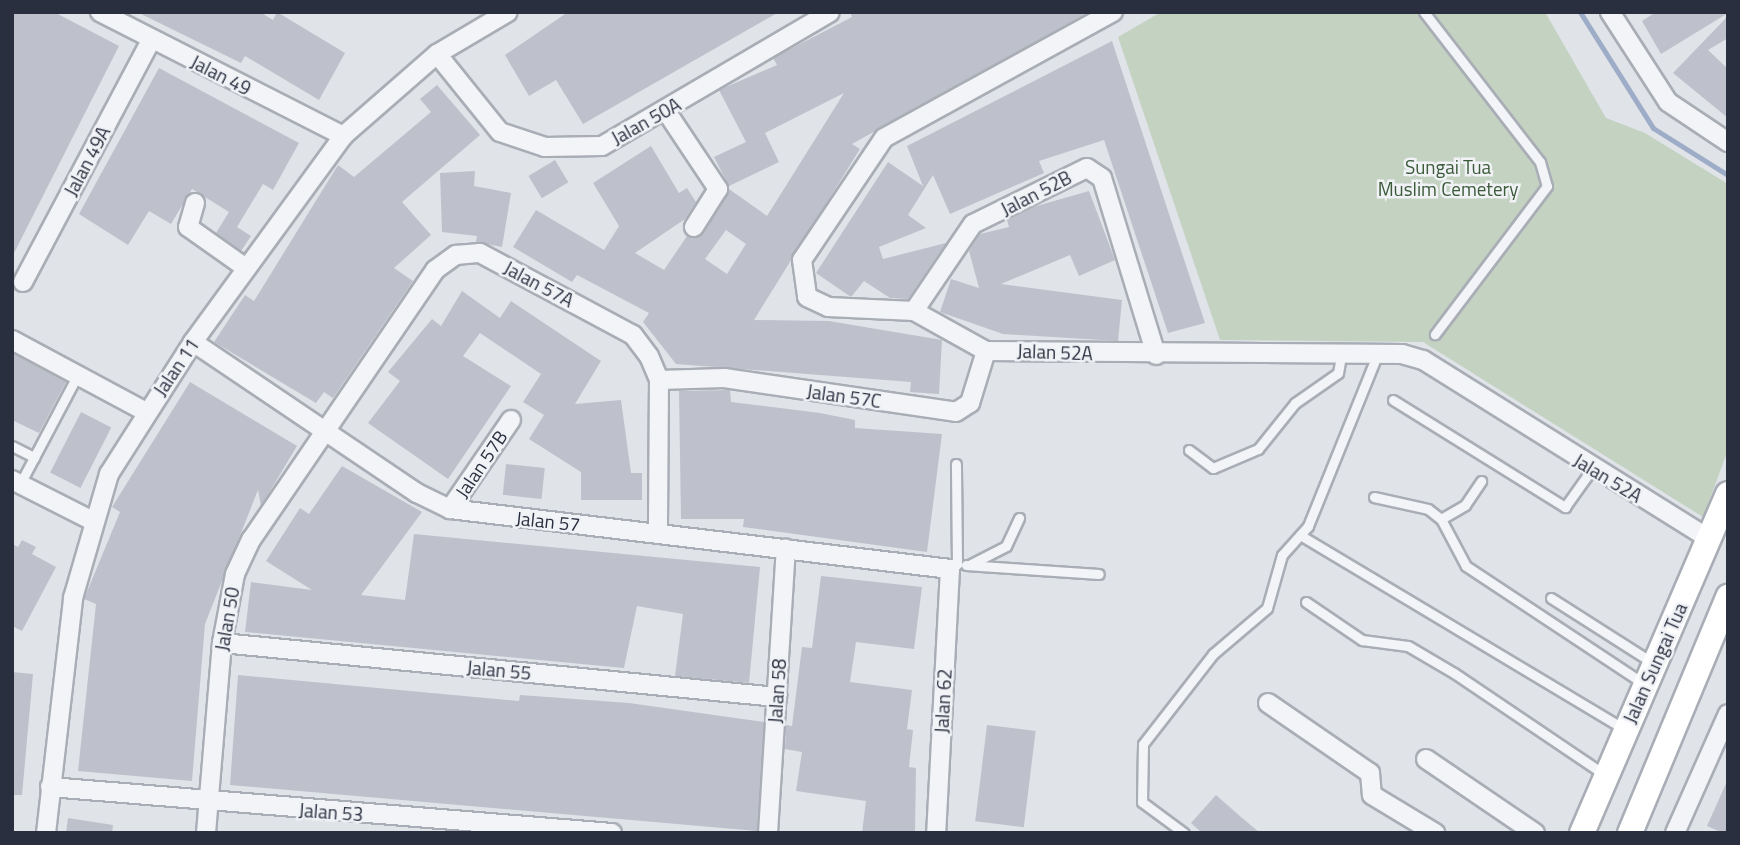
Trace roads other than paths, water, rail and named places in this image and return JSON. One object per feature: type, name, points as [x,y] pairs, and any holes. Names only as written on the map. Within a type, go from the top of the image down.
[{"type":"main road","name":"Jalan Sungai Tua","points":[[1583,833],[1728,494]]},
{"type":"main road","name":"Jalan Sungai Tua","points":[[1630,833],[1728,597]]},
{"type":"street","name":"Jalan 49","points":[[100,12],[343,136]]},
{"type":"street","name":"Jalan 50A","points":[[437,54],[500,132],[545,147],[602,146],[666,111],[830,12]]},
{"type":"street","name":"Jalan 52A","points":[[1113,12],[884,138],[802,260],[807,297],[828,307],[914,311],[986,351],[1156,355],[1377,355],[1423,360],[1592,468],[1710,539]]},
{"type":"street","points":[[1610,12],[1668,103],[1728,142]]},
{"type":"street","name":"Jalan 11","points":[[46,833],[73,598],[91,520],[146,412],[193,342],[343,136],[437,54],[507,13]]},
{"type":"street","name":"Jalan 49A","points":[[23,282],[151,40]]},
{"type":"street","points":[[666,111],[718,190],[694,227]]},
{"type":"street","name":"Jalan 52B","points":[[914,311],[974,224],[1087,167],[1102,178],[1156,355]]},
{"type":"street","points":[[195,203],[188,227],[246,268]]},
{"type":"street","name":"Jalan 57A","points":[[325,430],[435,270],[456,256],[480,253],[634,335],[659,380],[658,531]]},
{"type":"street","points":[[12,340],[146,412]]},
{"type":"street","name":"Jalan 57","points":[[193,342],[450,509],[958,566]]},
{"type":"street","name":"Jalan 57C","points":[[659,380],[724,378],[956,412],[970,403],[986,351]]},
{"type":"street","name":"Jalan 57B","points":[[450,509],[511,420]]},
{"type":"street","name":"Jalan 50","points":[[206,833],[222,643],[246,551],[325,430]]},
{"type":"street","points":[[16,482],[91,520]]},
{"type":"street","name":"Jalan 58","points":[[768,833],[786,548]]},
{"type":"street","name":"Jalan 62","points":[[936,833],[958,566]]},
{"type":"street","name":"Jalan 55","points":[[222,643],[777,697]]},
{"type":"street","points":[[1268,704],[1370,773],[1372,795],[1435,833]]},
{"type":"street","points":[[1675,833],[1728,713]]},
{"type":"street","points":[[1426,759],[1535,833]]},
{"type":"street","name":"Jalan 53","points":[[50,787],[558,831],[612,833]]},
{"type":"lane","points":[[1424,12],[1540,162],[1547,186],[1435,334]]},
{"type":"lane","points":[[1184,833],[1142,802],[1143,744],[1213,654],[1268,608],[1282,555],[1300,535],[1377,355]]},
{"type":"lane","points":[[1189,450],[1213,468],[1258,449],[1295,403],[1338,373],[1341,356]]},
{"type":"lane","points":[[16,482],[34,457],[78,374]]},
{"type":"lane","points":[[1393,400],[1565,507],[1592,468]]},
{"type":"lane","points":[[12,446],[34,457]]},
{"type":"lane","points":[[956,464],[958,566]]},
{"type":"lane","points":[[1441,519],[1465,505],[1481,481]]},
{"type":"lane","points":[[1374,497],[1428,509],[1441,519],[1466,566],[1651,675]]},
{"type":"lane","points":[[958,566],[1006,546],[1019,518]]},
{"type":"lane","points":[[1300,535],[1626,730]]},
{"type":"lane","points":[[958,566],[1099,574]]},
{"type":"lane","points":[[1551,598],[1651,675]]},
{"type":"lane","points":[[1306,602],[1362,640],[1408,646],[1454,673],[1606,776]]},
{"type":"waterway","points":[[1580,12],[1653,128],[1728,175]]},
{"type":"park label","name":"Sungai Tua Muslim Cemetery","points":[[1448,178]]}]
